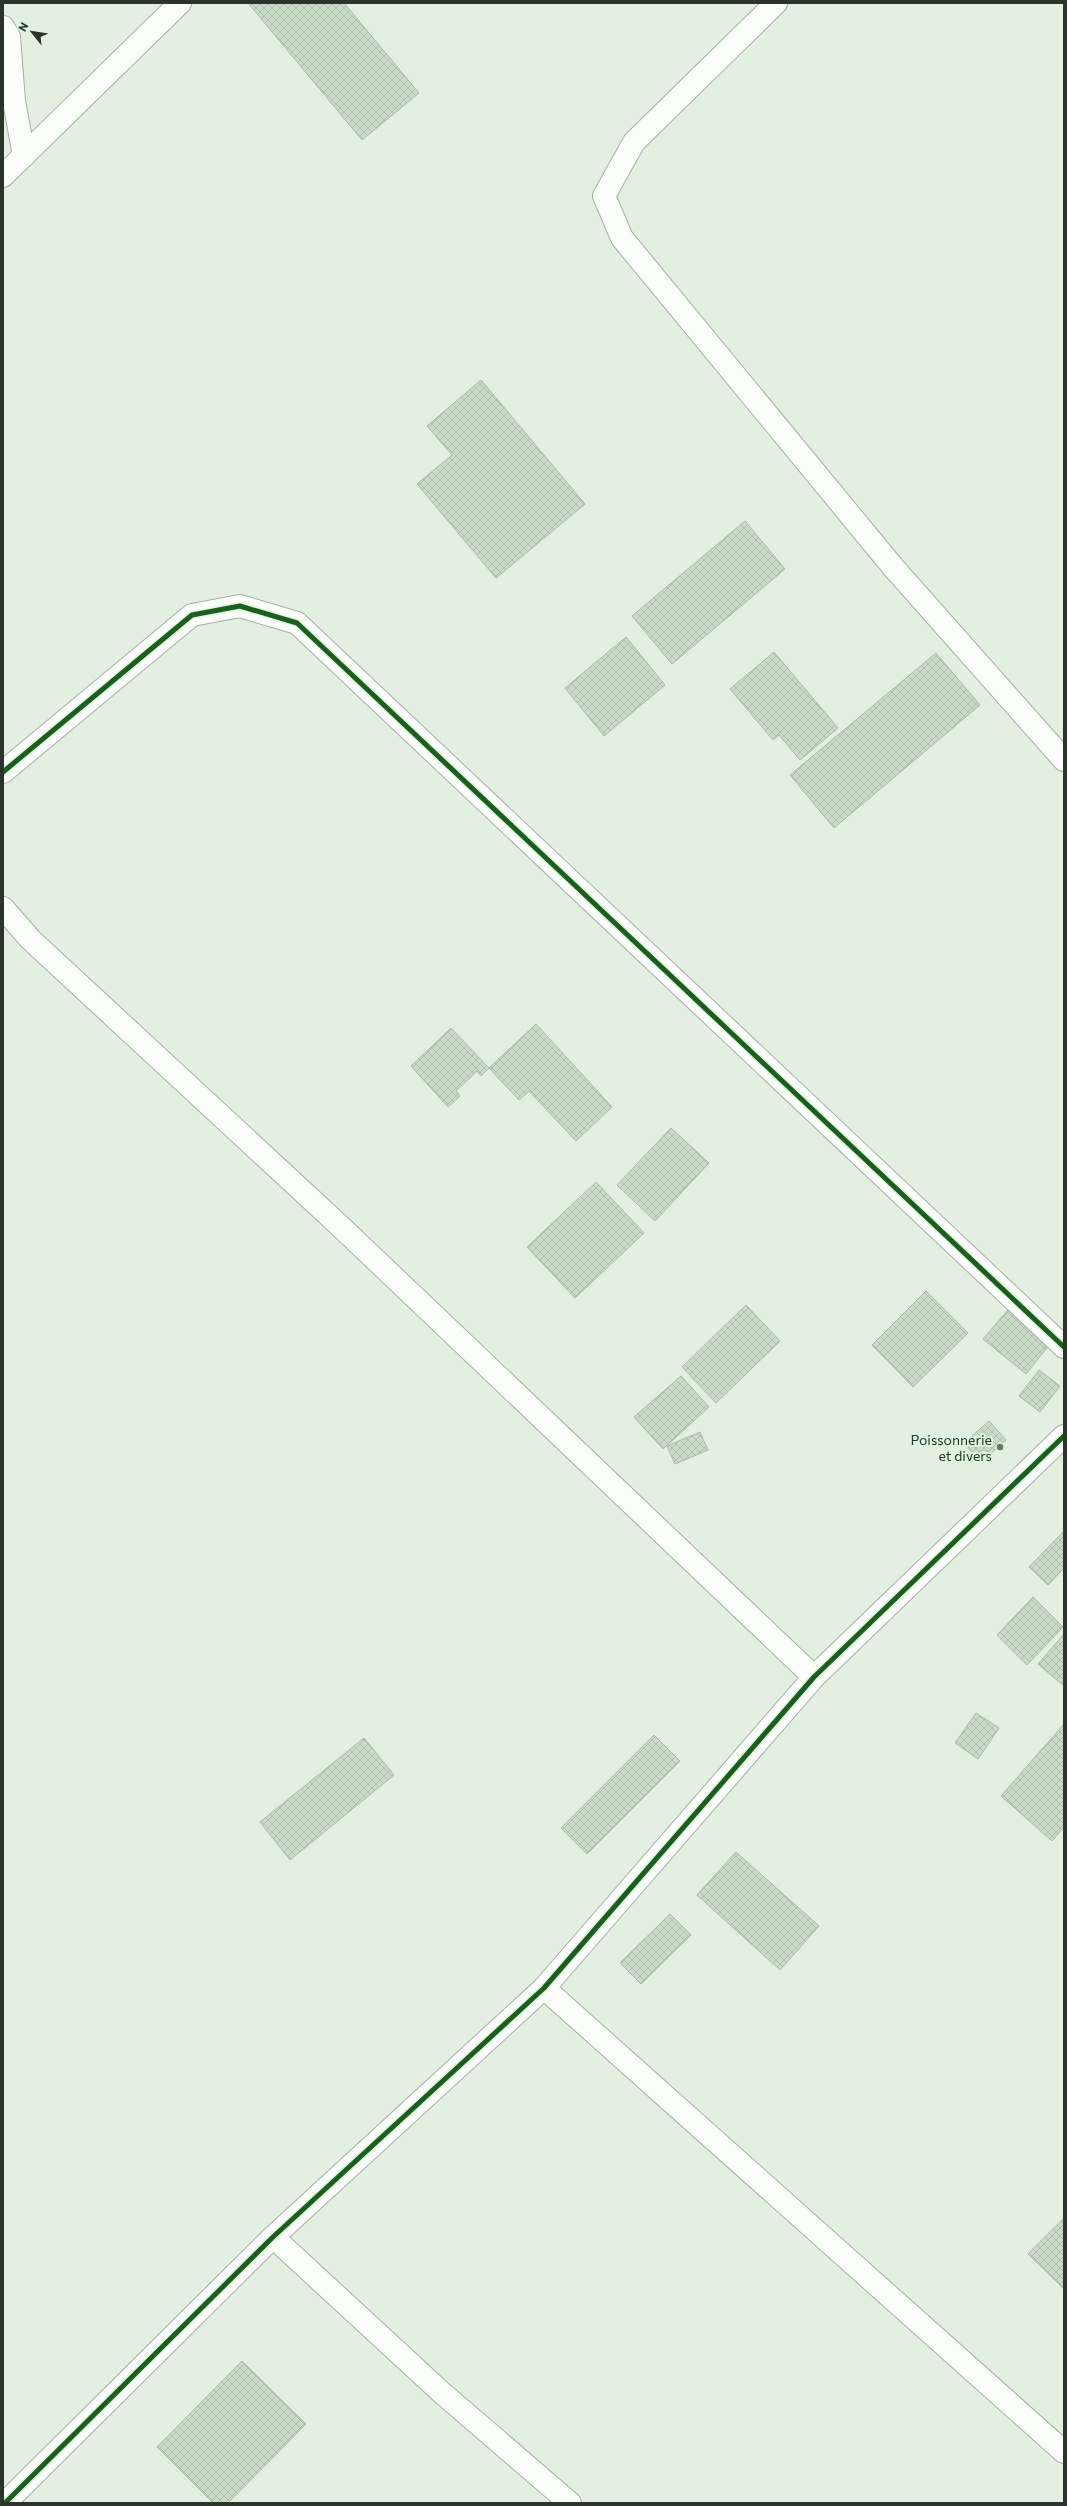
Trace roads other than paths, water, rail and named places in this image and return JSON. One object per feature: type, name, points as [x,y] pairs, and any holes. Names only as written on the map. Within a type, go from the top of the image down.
[{"type":"street","points":[[3,176],[180,3]]},
{"type":"street","points":[[776,3],[634,142],[604,196],[622,238],[893,567],[1064,760]]},
{"type":"street","points":[[3,27],[9,37],[14,101],[24,156]]},
{"type":"street","points":[[3,772],[192,615],[240,606],[297,624],[1064,1347]]},
{"type":"street","points":[[3,908],[30,939],[340,1226],[814,1677]]},
{"type":"street","points":[[5,2503],[273,2237],[544,1988],[814,1677],[1064,1436]]},
{"type":"street","points":[[544,1988],[1064,2452]]},
{"type":"street","points":[[273,2237],[441,2392],[570,2503]]},
{"type":"place","name":"Poissonnerie et divers","points":[[1000,1447]]}]
